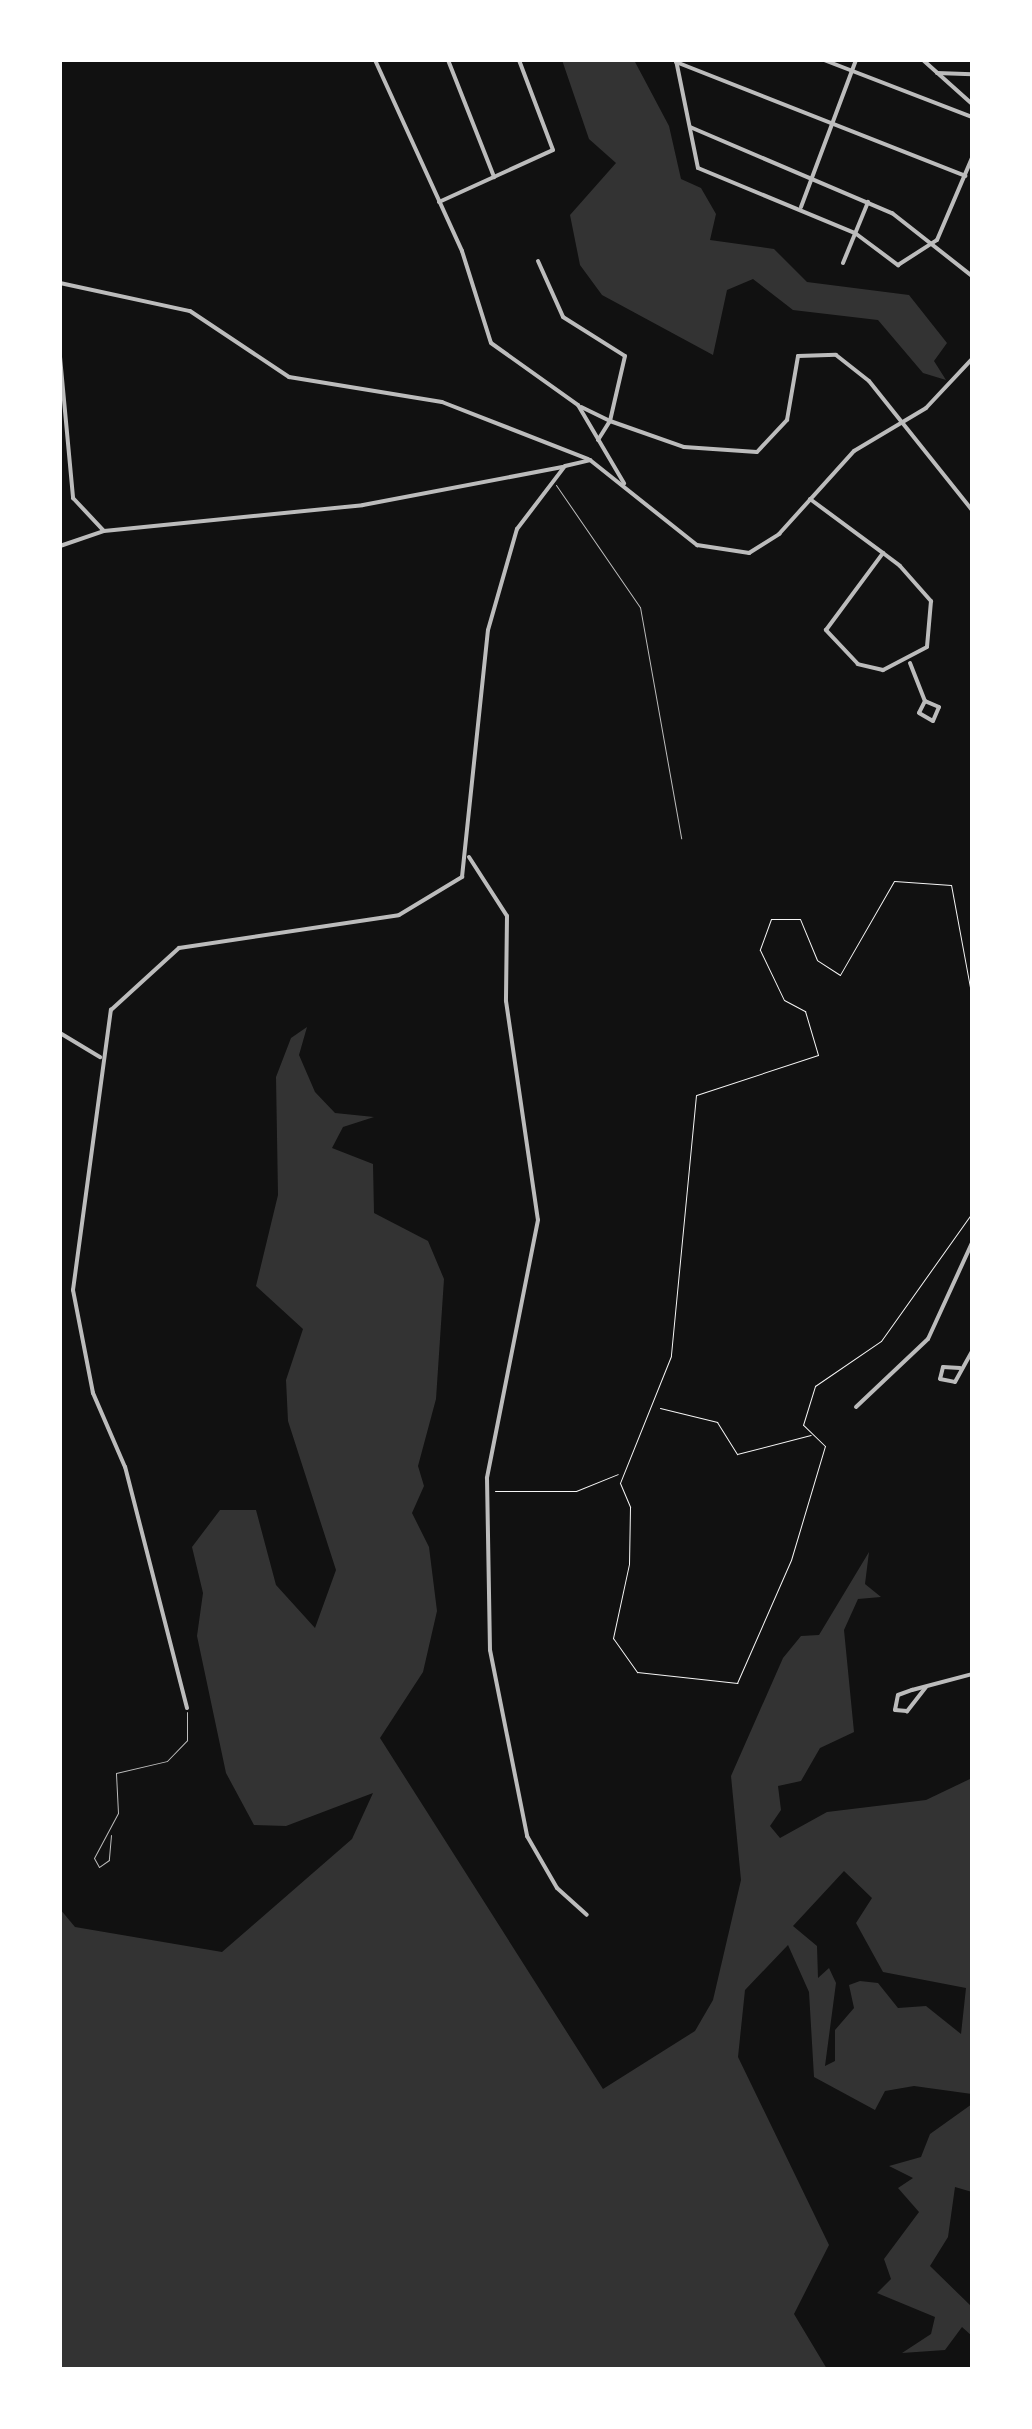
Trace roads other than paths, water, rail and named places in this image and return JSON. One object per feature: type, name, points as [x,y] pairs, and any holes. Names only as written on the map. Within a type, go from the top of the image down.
[{"type":"street","points":[[375,60],[439,202],[491,343],[578,405],[610,422],[684,447],[758,452],[787,420],[796,360],[810,351],[842,357],[972,510]]},
{"type":"street","points":[[448,60],[494,177]]},
{"type":"street","points":[[439,202],[553,150],[518,60]]},
{"type":"street","points":[[824,60],[972,118]]},
{"type":"street","points":[[801,207],[856,60]]},
{"type":"street","points":[[924,60],[972,104]]},
{"type":"street","points":[[676,61],[964,176]]},
{"type":"street","points":[[676,61],[698,168],[801,207],[855,233],[898,265],[937,240],[972,158]]},
{"type":"street","points":[[937,72],[972,74]]},
{"type":"street","points":[[690,128],[869,201],[937,240],[972,276]]},
{"type":"street","points":[[844,263],[869,201]]},
{"type":"street","points":[[538,261],[563,318],[625,356],[610,422],[598,440]]},
{"type":"street","points":[[60,283],[196,314],[289,377],[442,402],[590,460],[697,544],[744,554],[770,542],[854,450],[899,424],[972,358]]},
{"type":"street","points":[[60,357],[73,498],[104,530]]},
{"type":"street","points":[[578,405],[628,490]]},
{"type":"street","points":[[60,546],[104,530],[348,508],[590,460]]},
{"type":"street","points":[[187,1708],[74,1303],[90,1128],[110,1010],[176,949],[399,915],[456,883],[468,857],[488,630],[517,529],[565,466]]},
{"type":"street","points":[[810,499],[883,553],[933,607],[930,641],[910,664],[863,667],[826,630],[883,553]]},
{"type":"street","points":[[910,664],[925,701],[939,707],[932,720],[919,713],[925,701]]},
{"type":"street","points":[[468,857],[507,916],[506,1001],[538,1220],[486,1489],[489,1635],[512,1785],[543,1870],[587,1915]]},
{"type":"street","points":[[60,1034],[100,1057]]},
{"type":"street","points":[[856,1407],[928,1339],[972,1243]]},
{"type":"street","points":[[960,1368],[944,1367],[942,1380],[955,1382],[972,1351]]},
{"type":"street","points":[[926,1687],[909,1710],[895,1710],[896,1698],[926,1687],[972,1674]]},
{"type":"lane","points":[[554,483],[610,551],[640,607],[681,838]]},
{"type":"lane","points":[[111,1835],[96,1854],[98,1867],[110,1860],[116,1773],[178,1751],[187,1708]]}]
